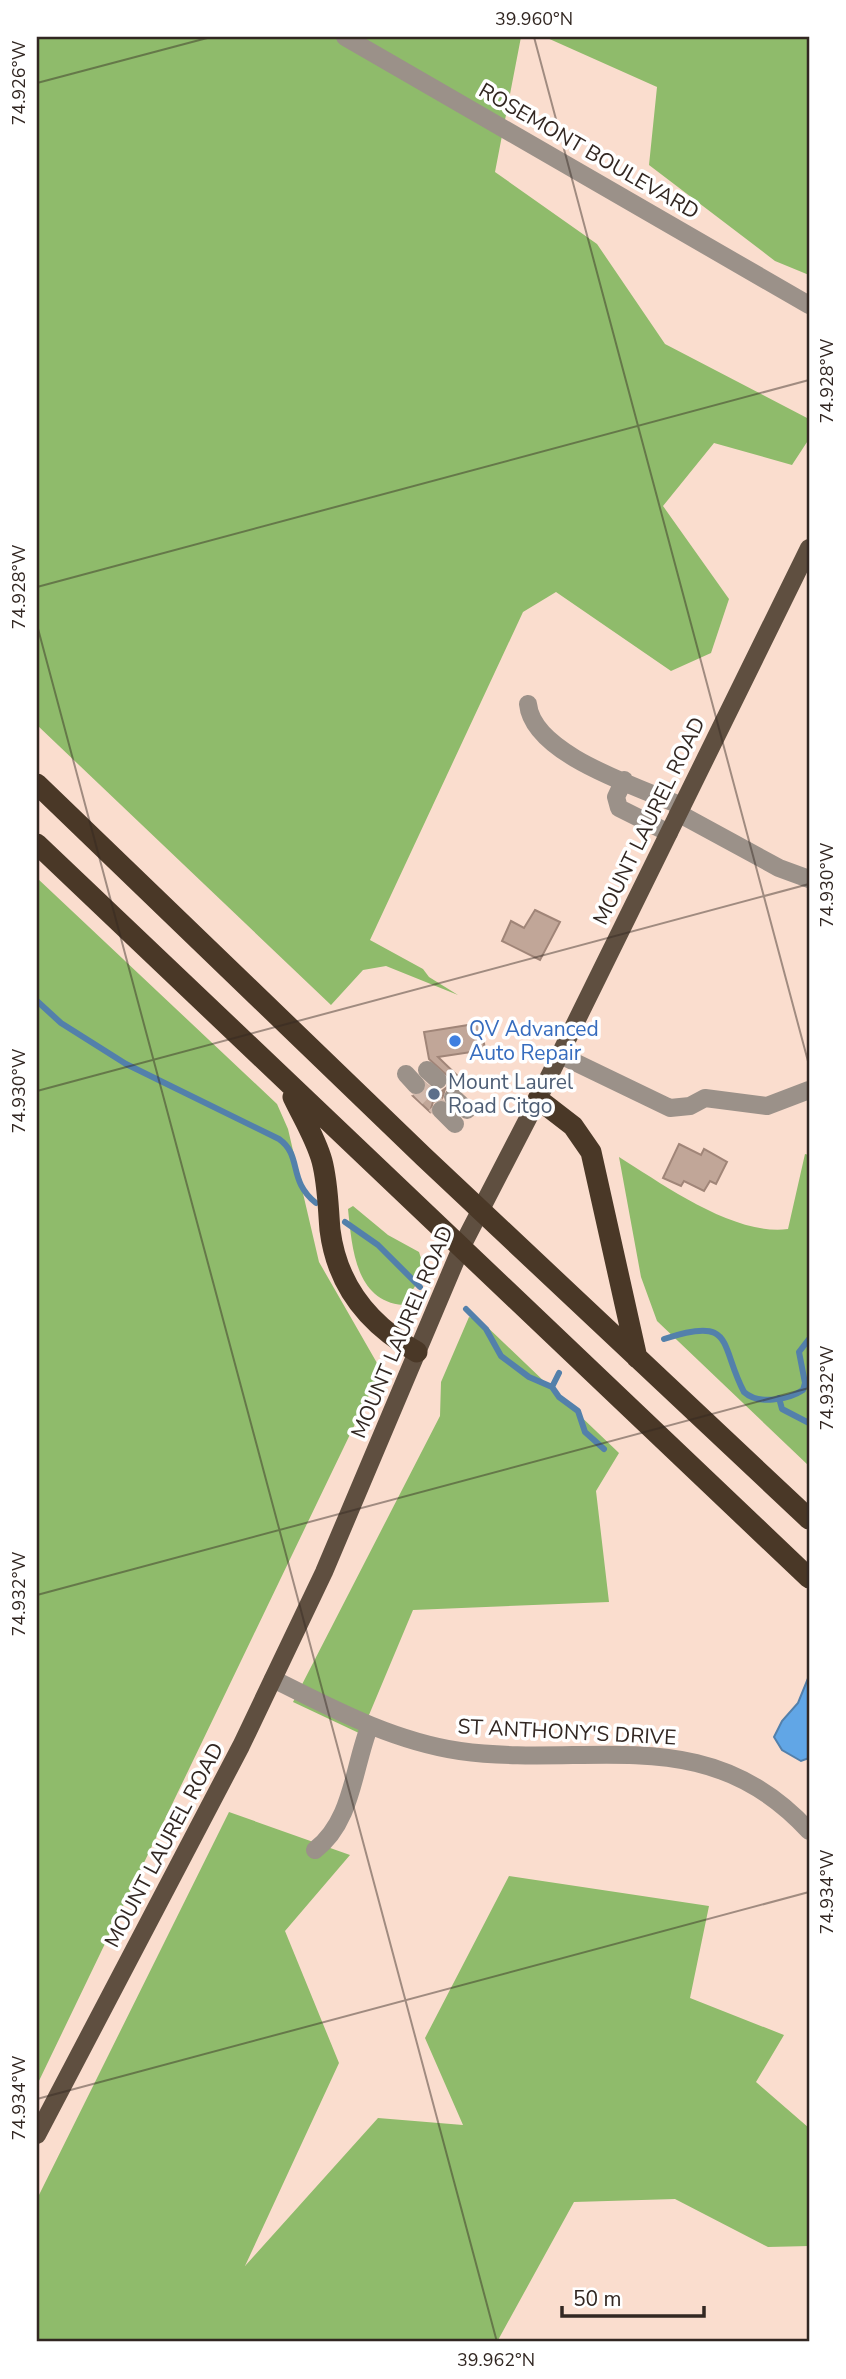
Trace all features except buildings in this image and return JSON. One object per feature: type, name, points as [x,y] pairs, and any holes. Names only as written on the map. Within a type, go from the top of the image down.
[{"type":"highway","points":[[37,784],[481,1210],[809,1519]]},
{"type":"highway","points":[[37,844],[809,1578]]},
{"type":"highway","points":[[286,1083],[321,1160],[336,1258],[345,1284],[359,1305],[382,1327],[417,1352]]},
{"type":"highway","points":[[538,1099],[573,1126],[591,1152],[637,1358]]},
{"type":"main road","name":"MOUNT LAUREL ROAD","points":[[37,2135],[273,1679],[324,1572],[461,1248],[560,1055],[809,548]]},
{"type":"street","name":"ROSEMONT BOULEVARD","points":[[345,37],[809,306]]},
{"type":"street","points":[[527,704],[535,727],[568,755],[624,780],[779,867],[809,879]]},
{"type":"street","points":[[624,780],[616,797],[619,808],[669,832]]},
{"type":"street","points":[[560,1055],[670,1108],[690,1106],[705,1098],[767,1106],[809,1090]]},
{"type":"street","points":[[453,1097],[467,1110]]},
{"type":"street","points":[[441,1110],[455,1124]]},
{"type":"street","name":"ST ANTHONY'S DRIVE","points":[[273,1679],[370,1725],[428,1745],[462,1751],[643,1757],[710,1765],[739,1775],[767,1791],[809,1831]]},
{"type":"street","points":[[315,1850],[325,1843],[343,1814],[370,1725]]},
{"type":"green space","points":[[37,37],[521,37],[495,172],[597,244],[665,344],[809,419],[809,439],[792,465],[714,443],[663,506],[729,599],[711,653],[671,671],[556,592],[523,612],[370,940],[423,969],[429,977],[458,995],[386,966],[363,970],[331,1005],[37,725]]},
{"type":"green space","points":[[545,37],[809,37],[809,275],[775,261],[649,165],[657,87]]},
{"type":"green space","points":[[37,878],[277,1104],[288,1129],[319,1262],[381,1370],[37,2085]]},
{"type":"green space","points":[[805,1154],[809,1155],[809,1466],[657,1321],[641,1277],[619,1157],[678,1194],[723,1217],[745,1225],[788,1229]]},
{"type":"green space","points":[[353,1206],[388,1235],[419,1252],[419,1280],[403,1305],[387,1301],[375,1294],[359,1270],[348,1209]]},
{"type":"green space","points":[[469,1317],[481,1321],[619,1453],[596,1491],[609,1602],[413,1610],[361,1734],[293,1702],[440,1416],[441,1382]]},
{"type":"green space","points":[[229,1812],[350,1855],[285,1931],[339,2063],[245,2266],[378,2118],[463,2125],[425,2038],[509,1876],[709,1906],[690,1998],[784,2035],[756,2082],[809,2128],[809,2246],[768,2247],[675,2199],[574,2202],[497,2342],[37,2342],[37,2199]]},
{"type":"water","points":[[809,1676],[809,1758],[801,1761],[782,1750],[774,1737],[782,1721],[798,1703]]},
{"type":"waterway","points":[[37,1001],[61,1023],[126,1064],[279,1139],[291,1153],[301,1186],[316,1203]]},
{"type":"waterway","points":[[345,1222],[378,1245],[420,1287]]},
{"type":"waterway","points":[[466,1309],[486,1329],[501,1356],[529,1377],[552,1387],[559,1397],[578,1411],[585,1432],[604,1449]]},
{"type":"waterway","points":[[664,1339],[687,1332],[714,1333],[722,1339],[727,1348],[744,1392],[765,1400],[789,1396],[803,1390],[805,1383],[799,1352],[809,1339]]},
{"type":"waterway","points":[[552,1387],[559,1373]]},
{"type":"waterway","points":[[779,1398],[782,1409],[809,1423]]},
{"type":"tunnel","points":[[416,1085],[441,1110]]},
{"type":"place","name":"QV Advanced Auto Repair","points":[[455,1041]]},
{"type":"place","name":"Mount Laurel Road Citgo","points":[[434,1094]]}]
